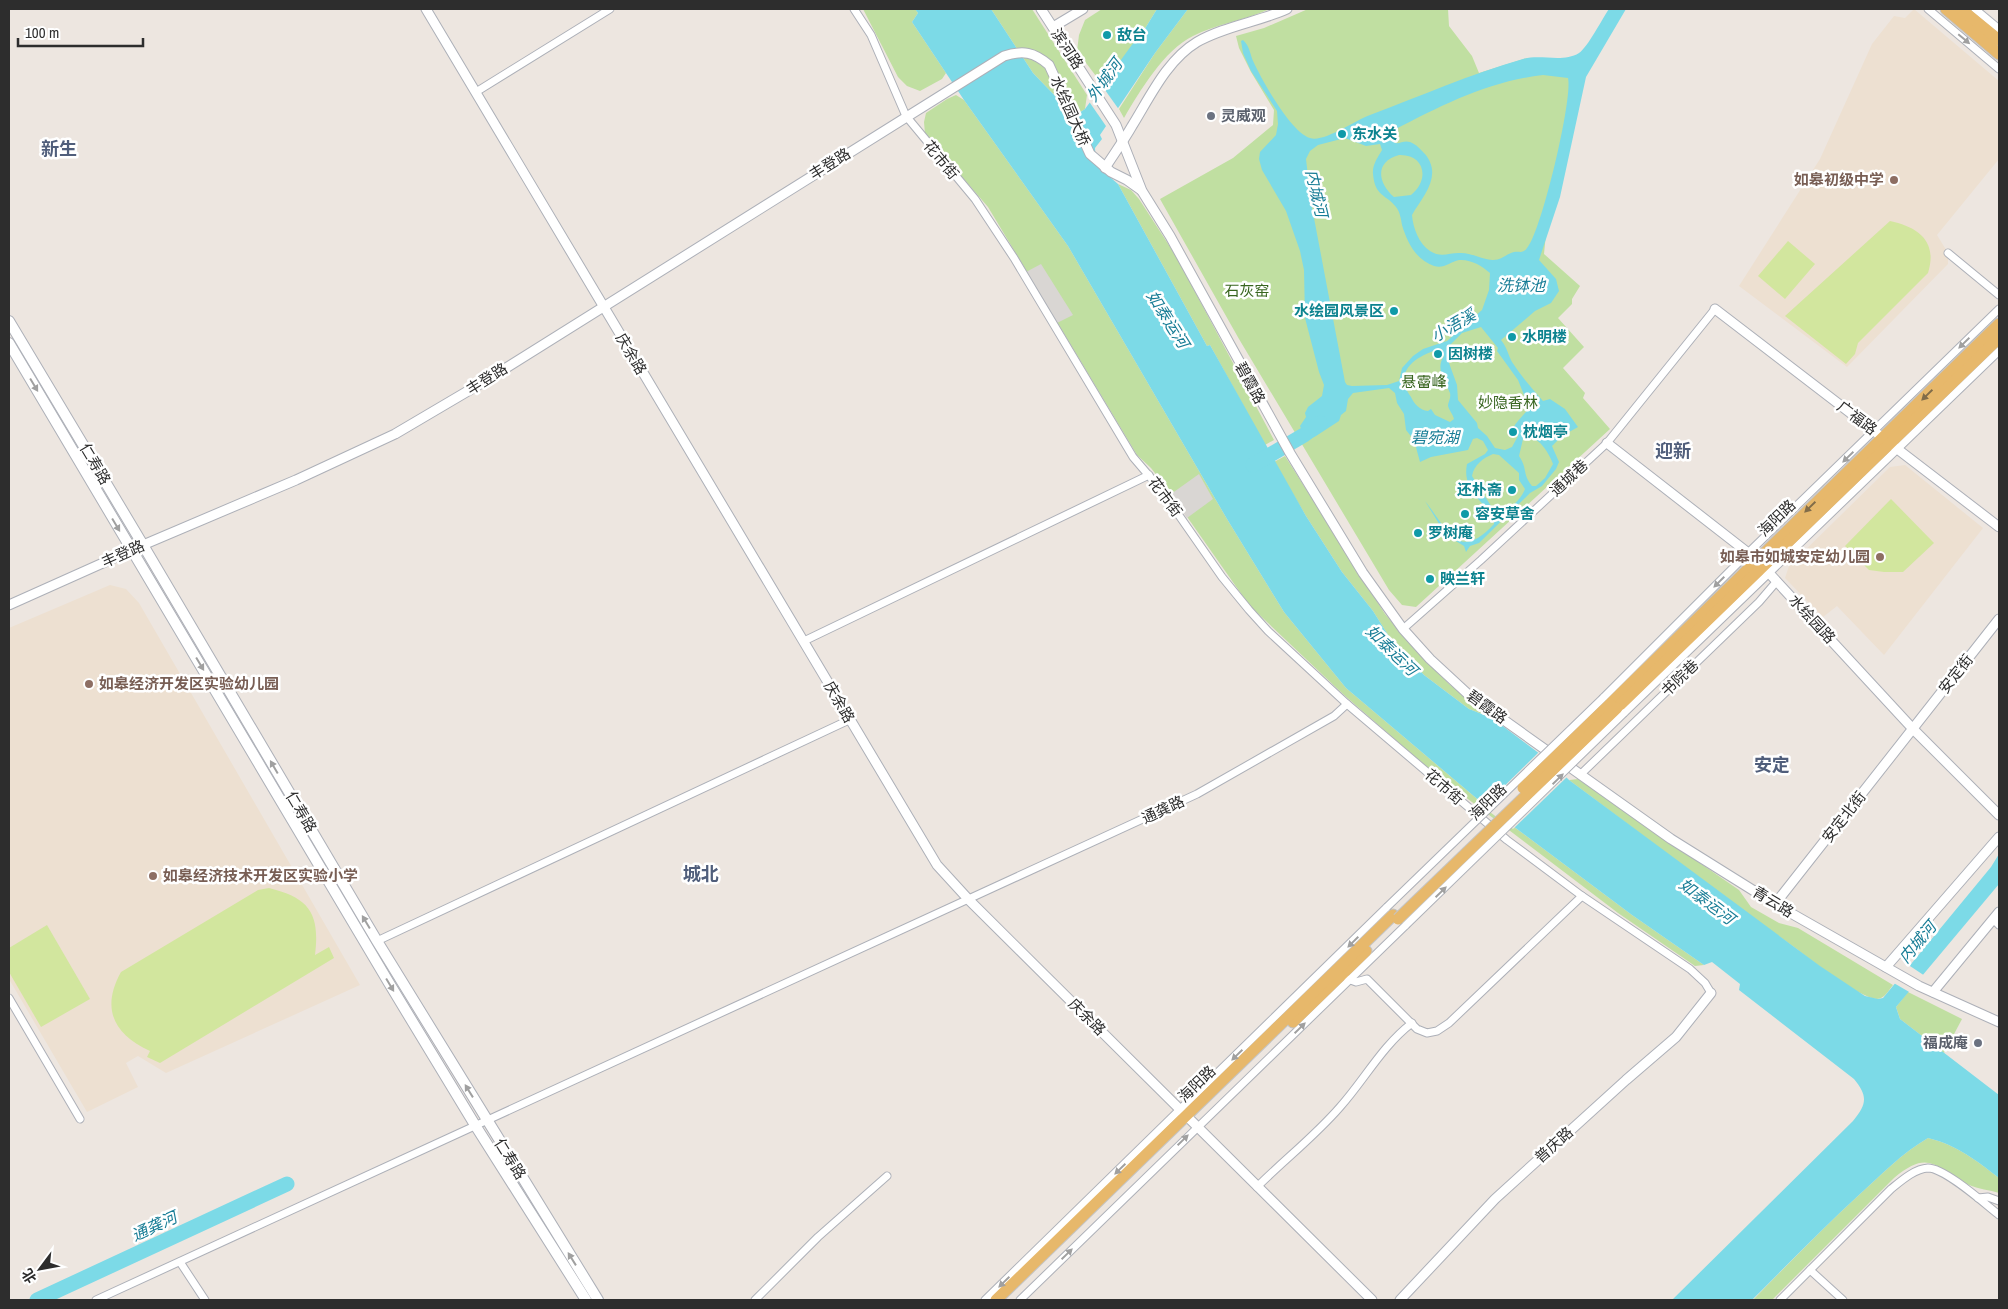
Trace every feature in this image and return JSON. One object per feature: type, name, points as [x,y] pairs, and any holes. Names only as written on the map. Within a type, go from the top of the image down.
[{"type":"main road","points":[[1946,9],[1999,54]]},
{"type":"main road","points":[[1961,9],[1999,40]]},
{"type":"main road","name":"仁寿路","points":[[9,321],[377,941],[598,1300]]},
{"type":"main road","name":"海阳路","points":[[996,1300],[1189,1118],[1614,706],[1886,440],[1999,324]]},
{"type":"main road","name":"海阳路","points":[[1886,440],[1999,338]]},
{"type":"main road","name":"仁寿路","points":[[9,343],[475,1126],[586,1300]]},
{"type":"main road","name":"海阳路","points":[[1007,1300],[1189,1118]]},
{"type":"street","name":"庆余路","points":[[426,9],[804,641],[928,854],[969,900],[1372,1300]]},
{"type":"street","points":[[476,92],[610,9]]},
{"type":"street","name":"花市街","points":[[854,9],[871,35],[906,116],[975,199],[1019,266],[1133,457],[1149,475],[1249,610],[1268,631],[1347,704],[1467,807],[1582,896],[1690,969],[1705,983],[1711,992]]},
{"type":"street","name":"滨河路","points":[[1041,9],[1116,124],[1123,140]]},
{"type":"street","points":[[1053,27],[1084,9]]},
{"type":"street","points":[[1142,191],[1102,165],[1123,140],[1156,85],[1183,53],[1196,43],[1214,34],[1287,9]]},
{"type":"street","points":[[1928,9],[1999,69]]},
{"type":"street","points":[[1975,9],[1999,29]]},
{"type":"street","name":"水绘园大桥","points":[[936,98],[1004,56],[1016,52],[1030,52],[1039,56],[1049,65],[1090,154],[1102,165]]},
{"type":"street","name":"丰登路","points":[[9,604],[296,480],[395,434],[468,392],[936,98]]},
{"type":"street","name":"碧霞路","points":[[1123,140],[1132,169],[1142,191],[1170,236],[1290,453],[1363,573],[1404,629],[1430,659],[1470,696],[1560,758]]},
{"type":"street","points":[[1948,253],[1999,295]]},
{"type":"street","name":"广福路","points":[[1715,309],[1999,527]]},
{"type":"street","name":"通城巷","points":[[1404,629],[1607,443],[1715,309]]},
{"type":"street","points":[[985,1300],[1189,1118],[1614,706],[1886,440],[1999,309]]},
{"type":"street","points":[[1886,440],[1999,351]]},
{"type":"street","name":"水绘园路","points":[[1607,443],[1759,563],[1913,729],[1999,816]]},
{"type":"street","points":[[804,641],[1149,475]]},
{"type":"street","name":"书院巷","points":[[1581,774],[1759,602],[1777,581]]},
{"type":"street","name":"安定街","points":[[1913,729],[1999,619]]},
{"type":"street","name":"通龚路","points":[[96,1300],[1197,794],[1334,716],[1347,704]]},
{"type":"street","points":[[377,941],[849,720]]},
{"type":"street","name":"安定北街","points":[[1776,904],[1913,729]]},
{"type":"street","name":"青云路","points":[[1560,758],[1671,839],[1776,904],[1919,986],[1999,1022]]},
{"type":"street","points":[[1886,967],[1999,837]]},
{"type":"street","points":[[1341,971],[1356,982],[1367,979],[1417,1028],[1427,1033],[1437,1031],[1449,1024],[1582,896]]},
{"type":"street","points":[[1933,992],[1996,922],[1999,912]]},
{"type":"street","name":"普庆路","points":[[1400,1300],[1495,1199],[1626,1080],[1676,1038],[1711,992]]},
{"type":"street","points":[[9,998],[80,1118]]},
{"type":"street","points":[[1257,1187],[1340,1107],[1378,1056],[1400,1033],[1412,1024]]},
{"type":"street","points":[[1020,1300],[1189,1118]]},
{"type":"street","points":[[1780,1300],[1891,1189],[1912,1174],[1929,1168],[1947,1175],[1999,1215]]},
{"type":"street","points":[[755,1300],[818,1237],[887,1176]]},
{"type":"street","points":[[1978,1198],[1988,1197],[1998,1201]]},
{"type":"street","points":[[180,1262],[205,1300]]},
{"type":"street","points":[[1810,1270],[1843,1300]]},
{"type":"shaded area","name":"如皋初级中学","points":[[1914,9],[1999,81],[1999,159],[1937,235],[1948,253],[1948,264],[1847,367],[1739,286],[1820,159],[1872,44],[1894,16],[1905,18]]},
{"type":"shaded area","points":[[1041,264],[1073,315],[1057,323],[1026,272]]},
{"type":"shaded area","name":"如皋市如城安定幼儿园","points":[[1905,465],[1983,528],[1884,655],[1837,606],[1823,617],[1785,578],[1789,566],[1890,467]]},
{"type":"shaded area","points":[[1199,474],[1213,499],[1187,518],[1171,494]]},
{"type":"shaded area","name":"如皋经济技术开发区实验小学","points":[[110,585],[126,589],[139,603],[360,985],[166,1073],[138,1056],[126,1063],[138,1087],[87,1112],[9,979],[9,628]]},
{"type":"green space","points":[[863,9],[915,9],[918,13],[912,22],[946,73],[942,79],[920,91],[907,86],[898,77]]},
{"type":"green space","points":[[991,9],[1032,9],[1087,95],[1085,109],[1079,113],[1057,98],[1033,73]]},
{"type":"green space","points":[[1102,9],[1157,9],[1138,40],[1102,84],[1077,51],[1079,35],[1085,20]]},
{"type":"green space","points":[[1188,9],[1270,9],[1202,32],[1182,42],[1154,72],[1124,118],[1119,109],[1155,53]]},
{"type":"green space","name":"水绘园风景区","points":[[1308,9],[1448,9],[1449,26],[1472,56],[1479,73],[1527,58],[1580,77],[1547,223],[1544,254],[1580,286],[1572,299],[1572,304],[1558,318],[1584,347],[1563,368],[1585,393],[1583,398],[1610,429],[1416,607],[1402,605],[1389,590],[1239,339],[1160,199],[1233,158],[1273,125],[1274,110],[1251,72],[1239,48],[1236,36],[1264,28]]},
{"type":"green space","points":[[956,95],[964,100],[1068,246],[1227,519],[1284,612],[1346,688],[1482,803],[1632,915],[1704,965],[1695,966],[1618,913],[1435,774],[1344,695],[1249,605],[1171,494],[1151,468],[1137,455],[988,207],[925,134],[924,122],[926,113]]},
{"type":"green space","points":[[1118,184],[1131,190],[1139,199],[1176,256],[1274,440],[1265,445],[1210,345],[1207,346]]},
{"type":"green space","points":[[1890,221],[1909,227],[1923,237],[1928,244],[1930,252],[1928,273],[1858,343],[1855,354],[1846,364],[1785,316]]},
{"type":"green space","points":[[1788,241],[1815,264],[1785,299],[1758,276]]},
{"type":"green space","points":[[1285,456],[1385,614],[1449,684],[1492,718],[1469,709],[1424,675],[1390,638],[1373,611],[1342,572],[1274,462]]},
{"type":"green space","points":[[1891,499],[1934,543],[1903,572],[1869,570],[1845,546]]},
{"type":"green space","points":[[1578,779],[1739,890],[1751,907],[1779,923],[1798,928],[1893,985],[1884,996],[1877,999],[1869,997],[1847,985],[1737,906],[1569,780]]},
{"type":"green space","points":[[269,888],[283,892],[303,903],[313,918],[316,929],[315,955],[329,947],[334,958],[160,1063],[147,1057],[150,1051],[127,1037],[114,1019],[112,997],[121,972],[258,890]]},
{"type":"green space","points":[[47,925],[90,999],[41,1027],[9,972],[9,948]]},
{"type":"green space","points":[[1908,992],[1962,1019],[1944,1053],[1900,1019],[1896,1007]]},
{"type":"green space","points":[[1928,1138],[1957,1149],[1999,1178],[1999,1193],[1969,1185],[1932,1164],[1916,1164],[1894,1178],[1772,1300],[1753,1300],[1876,1179],[1901,1157]]},
{"type":"water","name":"如泰运河","points":[[915,9],[991,9],[1033,73],[1057,98],[1079,113],[1085,109],[1134,42],[1138,40],[1157,9],[1188,9],[1155,53],[1100,135],[1102,139],[1095,148],[1096,165],[1118,184],[1207,346],[1210,345],[1306,516],[1342,572],[1373,611],[1390,638],[1424,675],[1469,709],[1492,718],[1552,763],[1569,780],[1820,966],[1865,996],[1878,999],[1883,998],[1991,867],[1999,854],[1999,884],[1896,1007],[1900,1019],[1999,1095],[1999,1178],[1957,1149],[1928,1138],[1884,1171],[1752,1300],[1672,1300],[1853,1121],[1863,1105],[1864,1095],[1862,1090],[1854,1079],[1739,990],[1740,984],[1712,962],[1704,965],[1632,915],[1482,803],[1346,688],[1284,612],[1227,519],[1068,246],[964,100],[912,22],[918,13]]},
{"type":"water","points":[[1609,9],[1626,9],[1586,77],[1560,197],[1539,260],[1556,279],[1559,291],[1551,303],[1535,311],[1501,340],[1515,367],[1543,401],[1550,399],[1565,409],[1578,427],[1562,436],[1552,446],[1559,462],[1556,469],[1542,486],[1530,493],[1479,543],[1470,546],[1466,552],[1464,546],[1446,535],[1425,501],[1447,531],[1462,542],[1471,541],[1482,535],[1494,524],[1494,517],[1478,499],[1467,480],[1467,464],[1485,454],[1488,450],[1483,441],[1477,438],[1473,439],[1468,450],[1431,457],[1420,462],[1414,440],[1406,430],[1404,414],[1397,403],[1395,393],[1389,388],[1353,393],[1348,399],[1346,411],[1341,415],[1339,421],[1310,439],[1304,435],[1300,426],[1306,417],[1305,413],[1308,407],[1322,396],[1324,385],[1305,318],[1304,270],[1300,251],[1286,211],[1262,170],[1259,159],[1260,152],[1276,135],[1278,124],[1277,111],[1251,71],[1243,53],[1241,41],[1243,40],[1247,45],[1264,82],[1286,117],[1303,134],[1316,139],[1331,134],[1370,115],[1503,65],[1537,57],[1559,58],[1573,56],[1583,50]],"holes":[[[1543,75],[1568,78],[1566,111],[1555,165],[1533,237],[1524,251],[1514,252],[1496,260],[1463,253],[1441,255],[1430,251],[1420,240],[1415,230],[1412,215],[1426,193],[1432,178],[1430,162],[1425,154],[1412,143],[1406,141],[1395,143],[1392,139],[1394,130],[1466,95],[1523,78]],[[1345,138],[1366,146],[1380,144],[1382,150],[1373,167],[1374,181],[1381,194],[1397,209],[1407,238],[1417,255],[1434,266],[1441,267],[1463,260],[1476,264],[1490,273],[1489,290],[1482,310],[1447,341],[1423,349],[1413,356],[1402,368],[1399,381],[1387,385],[1352,386],[1347,385],[1345,382],[1311,202],[1306,159],[1310,151],[1318,145]],[[1399,155],[1415,159],[1422,169],[1421,182],[1417,189],[1411,195],[1394,197],[1382,179],[1381,173],[1385,163]],[[1481,327],[1498,348],[1497,351],[1518,380],[1524,395],[1532,402],[1513,428],[1518,436],[1512,447],[1505,450],[1495,448],[1458,400],[1457,385],[1449,363],[1447,348],[1462,333]],[[1442,349],[1444,356],[1440,366],[1450,393],[1448,407],[1454,419],[1450,422],[1435,415],[1431,409],[1428,411],[1418,406],[1404,384],[1404,375],[1411,364],[1430,352]],[[1529,437],[1541,444],[1553,464],[1545,478],[1536,486],[1532,486],[1519,456],[1523,439]],[[1493,454],[1499,455],[1519,473],[1519,480],[1525,489],[1518,500],[1501,515],[1493,509],[1472,476],[1477,465]]]},
{"type":"pier","points":[[1100,83],[1120,111],[1108,129],[1088,100]]},
{"type":"pier","points":[[1540,751],[1568,776],[1513,829],[1483,807]]},
{"type":"pier","points":[[1907,964],[1925,976],[1911,993],[1892,982]]},
{"type":"waterway","name":"内城河","points":[[1253,465],[1304,435],[1320,423]]},
{"type":"waterway","name":"通龚河","points":[[37,1300],[287,1184]]},
{"type":"place","name":"敌台","points":[[1107,35]]},
{"type":"place","name":"灵威观","points":[[1211,116]]},
{"type":"place","name":"东水关","points":[[1342,134]]},
{"type":"place","name":"如皋初级中学","points":[[1894,180]]},
{"type":"place","name":"水绘园风景区","points":[[1394,311]]},
{"type":"place","name":"水明楼","points":[[1512,337]]},
{"type":"place","name":"因树楼","points":[[1438,354]]},
{"type":"place","name":"枕烟亭","points":[[1513,432]]},
{"type":"place","name":"还朴斋","points":[[1512,490]]},
{"type":"place","name":"容安草舍","points":[[1465,514]]},
{"type":"place","name":"罗树庵","points":[[1418,533]]},
{"type":"place","name":"如皋市如城安定幼儿园","points":[[1880,557]]},
{"type":"place","name":"映兰轩","points":[[1430,579]]},
{"type":"place","name":"如皋经济开发区实验幼儿园","points":[[89,684]]},
{"type":"place","name":"如皋经济技术开发区实验小学","points":[[153,876]]},
{"type":"place","name":"福成庵","points":[[1978,1043]]},
{"type":"district","name":"新生","points":[[59,149]]},
{"type":"district","name":"迎新","points":[[1673,451]]},
{"type":"district","name":"安定","points":[[1772,765]]},
{"type":"district","name":"城北","points":[[701,874]]},
{"type":"water label","name":"外城河","points":[[1104,80]]},
{"type":"water label","name":"洗钵池","points":[[1521,285]]},
{"type":"water label","name":"小浯溪","points":[[1453,325]]},
{"type":"water label","name":"碧宛湖","points":[[1435,437]]},
{"type":"park label","name":"石灰窑","points":[[1247,291]]},
{"type":"park label","name":"悬霤峰","points":[[1424,382]]},
{"type":"park label","name":"妙隐香林","points":[[1508,403]]}]
